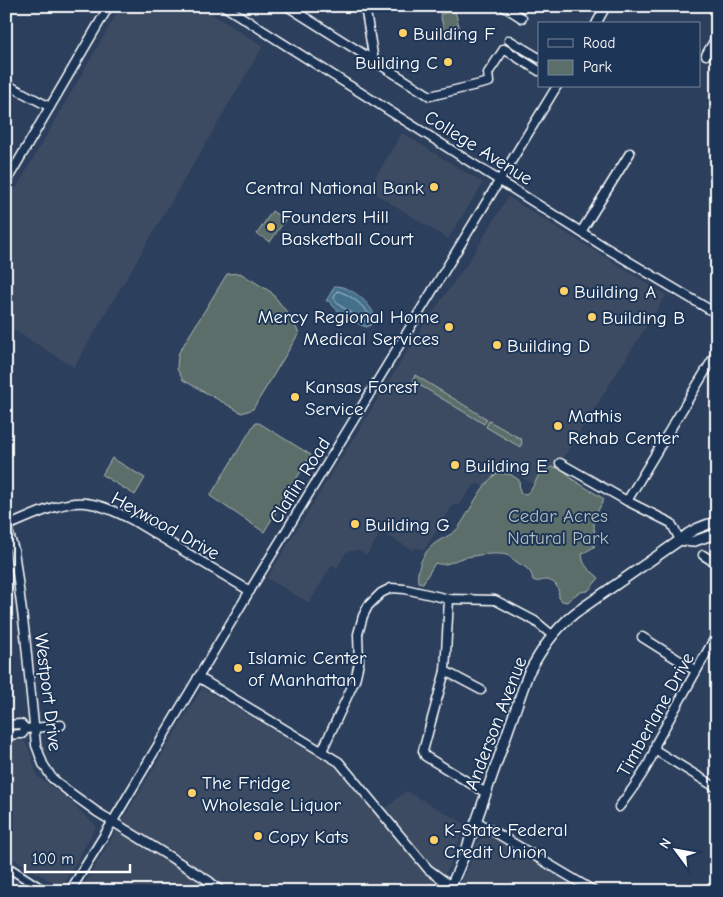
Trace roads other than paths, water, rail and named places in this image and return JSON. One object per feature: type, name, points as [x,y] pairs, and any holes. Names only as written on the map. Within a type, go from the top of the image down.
[{"type":"main road","name":"Anderson Avenue","points":[[450,888],[464,856],[528,674],[538,654],[552,635],[575,613],[680,540],[689,531],[717,522]]},
{"type":"main road","name":"Anderson Avenue","points":[[680,540],[692,542],[717,533]]},
{"type":"street","points":[[6,182],[109,6]]},
{"type":"street","name":"College Avenue","points":[[224,6],[581,232],[715,310]]},
{"type":"street","points":[[287,6],[430,96],[489,82],[488,73],[504,49],[538,69]]},
{"type":"street","points":[[366,6],[374,61]]},
{"type":"street","points":[[503,6],[522,18]]},
{"type":"street","points":[[597,22],[606,6]]},
{"type":"street","points":[[706,55],[717,36]]},
{"type":"street","points":[[509,40],[538,57]]},
{"type":"street","points":[[6,84],[50,107]]},
{"type":"street","name":"Claflin Road","points":[[70,891],[556,88]]},
{"type":"street","points":[[581,232],[630,153]]},
{"type":"street","points":[[627,501],[717,352]]},
{"type":"street","points":[[560,463],[627,501],[672,523],[680,540]]},
{"type":"street","name":"Heywood Drive","points":[[6,525],[56,506],[84,502],[96,505],[134,521],[250,592]]},
{"type":"street","name":"Westport Drive","points":[[6,525],[14,550],[25,635],[30,728],[43,764],[52,778],[68,791],[209,881],[221,891]]},
{"type":"street","points":[[702,555],[717,564]]},
{"type":"street","points":[[322,750],[355,680],[359,663],[358,634],[363,616],[372,601],[381,593],[391,588],[423,592],[449,600],[495,600],[535,621],[552,635]]},
{"type":"street","points":[[449,600],[445,671],[423,752],[425,756],[486,792]]},
{"type":"street","name":"Timberlane Drive","points":[[619,807],[635,785],[655,750],[656,743],[717,634]]},
{"type":"street","points":[[642,637],[696,671]]},
{"type":"street","points":[[445,671],[481,690]]},
{"type":"street","points":[[198,678],[340,762],[428,869],[450,888]]},
{"type":"street","points":[[6,725],[21,724],[30,728],[61,725]]},
{"type":"street","points":[[6,735],[22,734],[30,728]]},
{"type":"street","points":[[655,750],[717,788]]},
{"type":"street","points":[[476,821],[594,891]]},
{"type":"street","points":[[6,866],[45,891]]},
{"type":"water","points":[[335,286],[352,291],[363,299],[374,314],[373,323],[367,327],[358,323],[346,317],[329,301],[326,301]]},
{"type":"place","name":"Building F","points":[[403,33]]},
{"type":"place","name":"Building C","points":[[448,62]]},
{"type":"place","name":"Central National Bank","points":[[434,187]]},
{"type":"place","name":"Founders Hill Basketball Court","points":[[271,227]]},
{"type":"place","name":"Building A","points":[[564,291]]},
{"type":"place","name":"Building B","points":[[592,317]]},
{"type":"place","name":"Mercy Regional Home Medical Services","points":[[449,327]]},
{"type":"place","name":"Building D","points":[[497,345]]},
{"type":"place","name":"Kansas Forest Service","points":[[295,397]]},
{"type":"place","name":"Mathis Rehab Center","points":[[558,426]]},
{"type":"place","name":"Building E","points":[[455,465]]},
{"type":"place","name":"Building G","points":[[355,524]]},
{"type":"place","name":"Islamic Center of Manhattan","points":[[238,668]]},
{"type":"place","name":"The Fridge Wholesale Liquor","points":[[192,793]]},
{"type":"place","name":"Copy Kats","points":[[258,836]]},
{"type":"place","name":"K-State Federal Credit Union","points":[[434,840]]},
{"type":"park label","name":"Cedar Acres Natural Park","points":[[558,526]]}]
